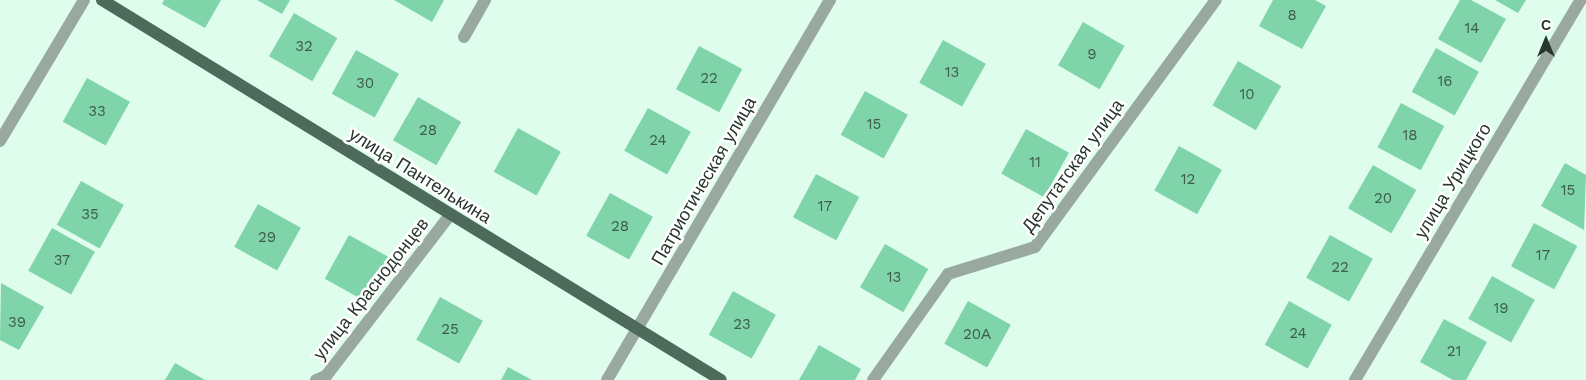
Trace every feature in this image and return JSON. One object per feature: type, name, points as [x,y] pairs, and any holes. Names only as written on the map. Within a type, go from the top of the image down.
[{"type":"main road","name":"улица Пантелькина","points":[[102,0],[721,380]]},
{"type":"street","points":[[0,141],[84,0]]},
{"type":"street","points":[[464,37],[486,0]]},
{"type":"street","name":"Патриотическая улица","points":[[607,380],[830,0]]},
{"type":"street","name":"Депутатская улица","points":[[873,380],[948,274],[1035,247],[1216,0]]},
{"type":"street","name":"улица Урицкого","points":[[1355,380],[1581,0]]},
{"type":"street","name":"улица Краснодонцев","points":[[316,380],[326,376],[450,215]]},
{"type":"building","points":[[164,0],[221,0],[205,28],[162,4]]},
{"type":"building","points":[[257,0],[290,0],[282,14]]},
{"type":"building","points":[[394,0],[444,0],[432,22]]},
{"type":"building","points":[[1273,0],[1315,0],[1326,6],[1302,49],[1259,26]]},
{"type":"building","points":[[1460,0],[1471,0],[1506,19],[1481,63],[1438,39]]},
{"type":"building","points":[[1495,0],[1526,0],[1518,13]]},
{"type":"building","points":[[294,13],[337,38],[312,81],[269,56]]},
{"type":"building","points":[[1083,22],[1125,46],[1100,89],[1058,65]]},
{"type":"building","points":[[943,40],[986,64],[962,107],[919,83]]},
{"type":"building","points":[[699,46],[742,69],[719,112],[676,89]]},
{"type":"building","points":[[1436,48],[1479,72],[1455,115],[1412,92]]},
{"type":"building","points":[[356,50],[399,74],[375,117],[332,94]]},
{"type":"building","points":[[1238,61],[1281,86],[1256,130],[1212,105]]},
{"type":"building","points":[[87,78],[130,102],[106,145],[63,122]]},
{"type":"building","points":[[865,91],[908,115],[884,158],[841,135]]},
{"type":"building","points":[[418,97],[461,122],[436,165],[393,140]]},
{"type":"building","points":[[1401,103],[1444,126],[1421,170],[1378,147]]},
{"type":"building","points":[[648,108],[691,132],[667,175],[624,151]]},
{"type":"building","points":[[518,128],[561,152],[537,195],[494,172]]},
{"type":"building","points":[[1026,129],[1069,153],[1044,197],[1001,174]]},
{"type":"building","points":[[1179,146],[1222,170],[1197,214],[1154,191]]},
{"type":"building","points":[[1565,163],[1586,175],[1584,230],[1541,206]]},
{"type":"building","points":[[1373,165],[1416,190],[1391,233],[1348,208]]},
{"type":"building","points":[[816,174],[859,197],[836,240],[793,217]]},
{"type":"building","points":[[81,181],[124,205],[100,248],[57,225]]},
{"type":"building","points":[[610,193],[653,217],[629,260],[586,236]]},
{"type":"building","points":[[258,204],[301,228],[277,271],[234,247]]},
{"type":"building","points":[[1534,223],[1577,246],[1554,289],[1511,266]]},
{"type":"building","points":[[52,228],[95,252],[71,295],[28,271]]},
{"type":"building","points":[[349,235],[392,259],[368,302],[325,279]]},
{"type":"building","points":[[1330,235],[1373,259],[1349,302],[1306,278]]},
{"type":"building","points":[[885,244],[928,269],[903,312],[860,287]]},
{"type":"building","points":[[1492,276],[1535,300],[1511,343],[1468,319]]},
{"type":"building","points":[[1,283],[44,307],[19,350],[0,340]]},
{"type":"building","points":[[733,291],[776,315],[752,358],[709,335]]},
{"type":"building","points":[[440,297],[483,321],[459,364],[416,340]]},
{"type":"building","points":[[968,301],[1011,325],[987,368],[944,344]]},
{"type":"building","points":[[1289,301],[1332,325],[1308,368],[1265,345]]},
{"type":"building","points":[[1444,319],[1487,342],[1466,380],[1453,380],[1420,362]]},
{"type":"building","points":[[819,345],[861,369],[855,380],[799,380]]},
{"type":"building","points":[[175,363],[205,380],[165,380]]},
{"type":"building","points":[[508,367],[532,380],[501,380]]}]
